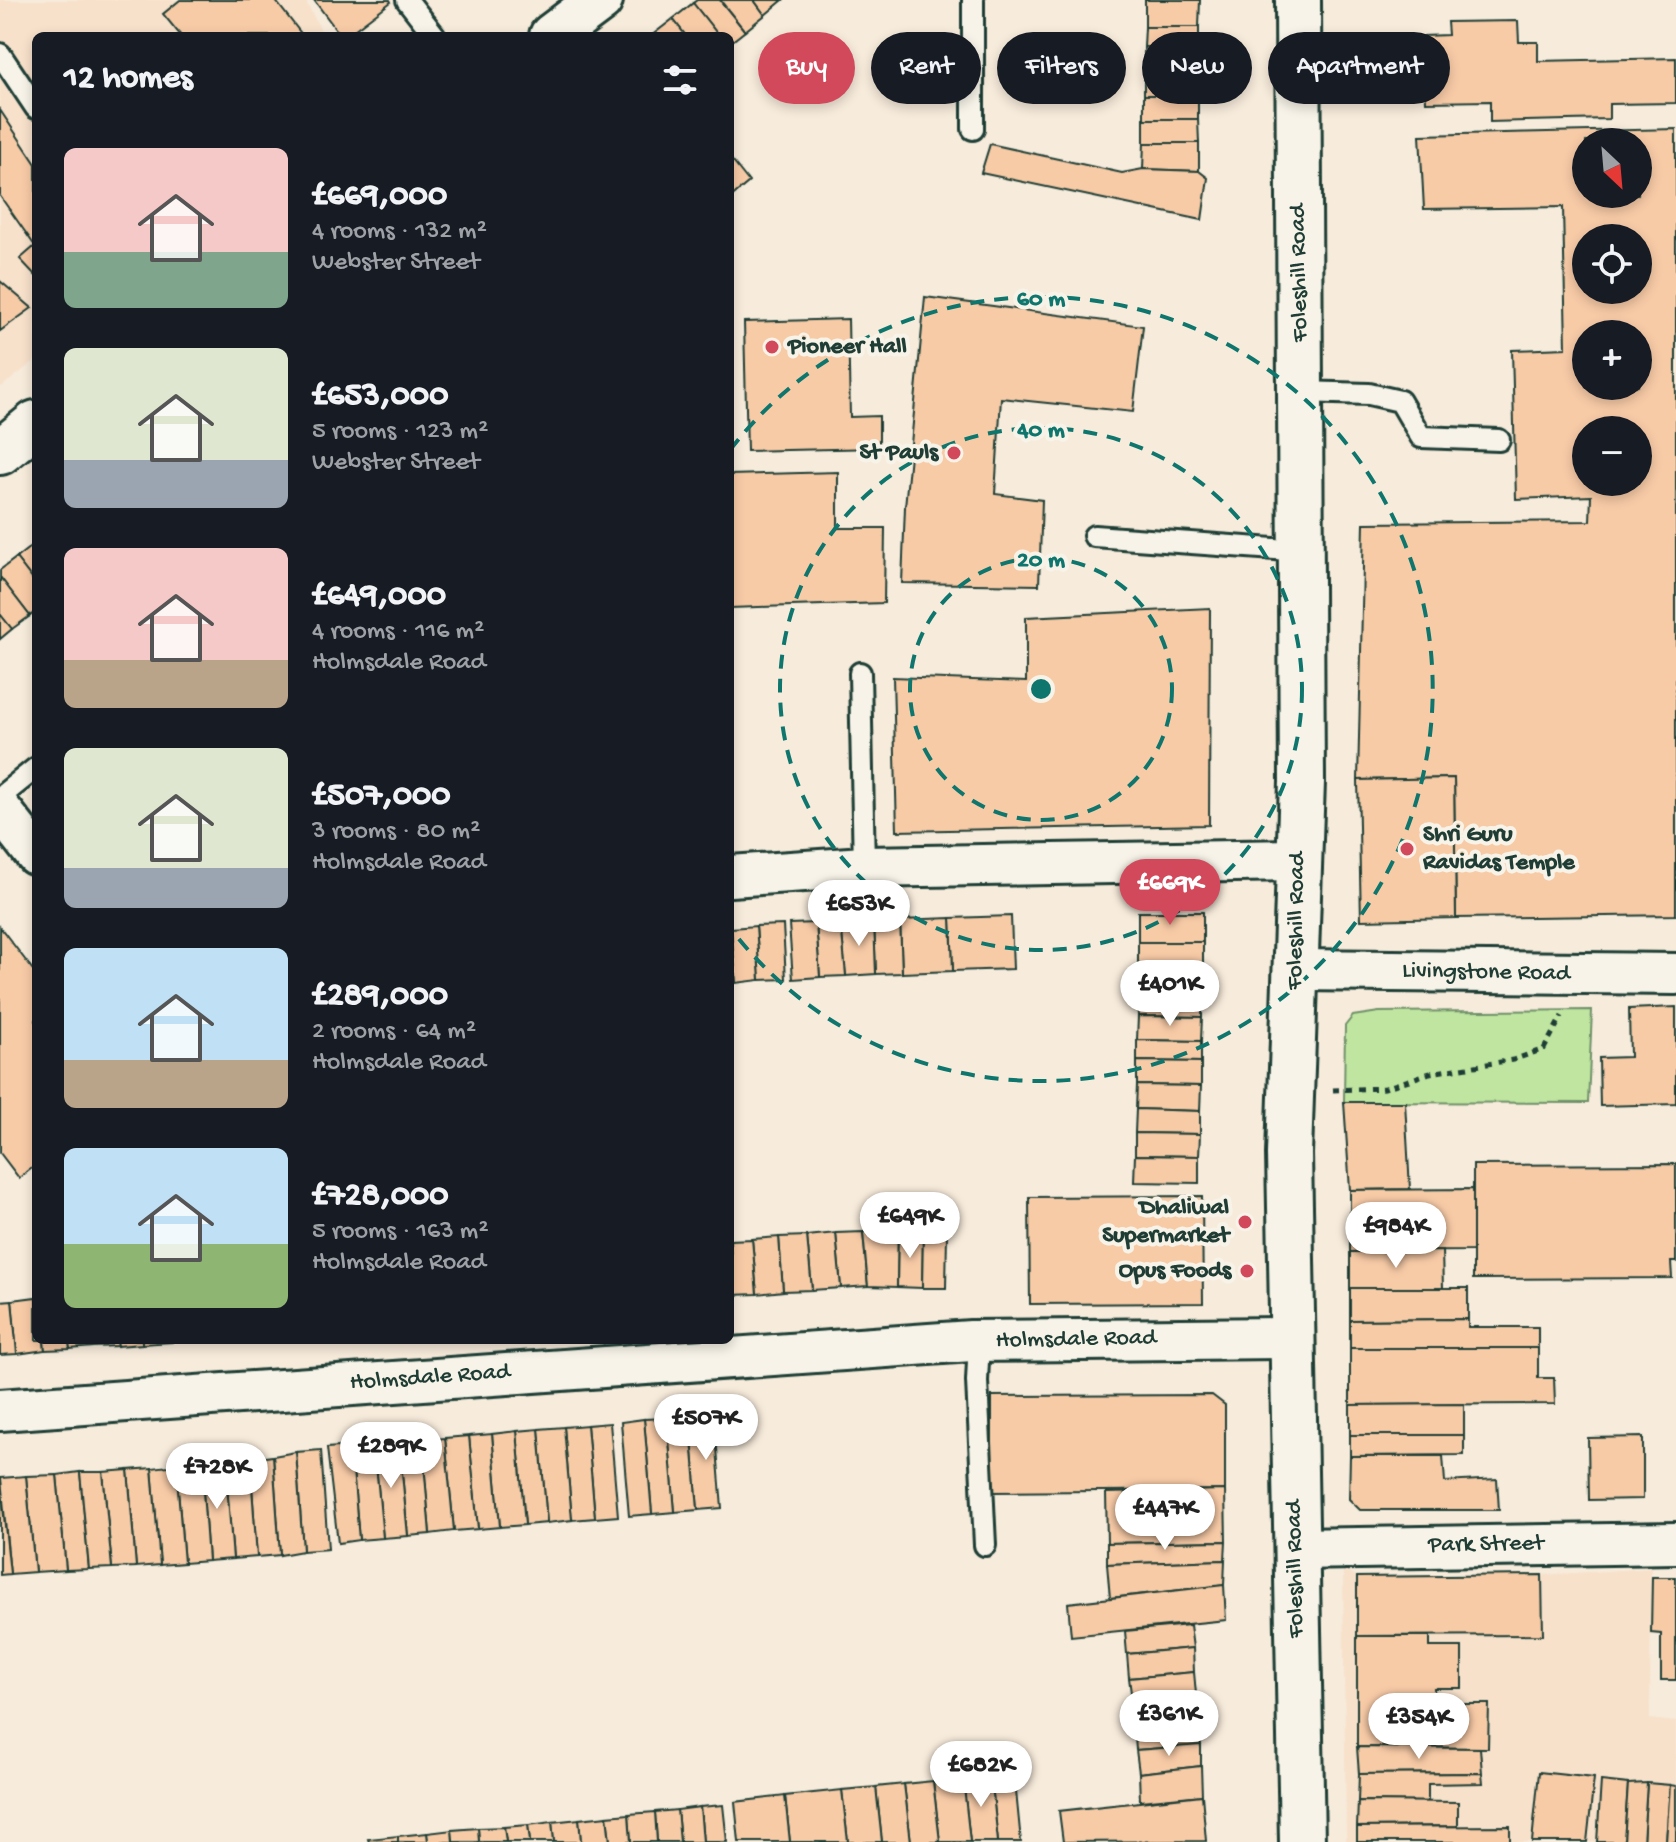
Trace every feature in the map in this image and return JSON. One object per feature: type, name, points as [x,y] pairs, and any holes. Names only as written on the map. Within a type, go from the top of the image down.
[{"type":"main road","points":[[557,32],[600,0]]},
{"type":"main road","name":"Foleshill Road","points":[[1298,0],[1302,782],[1289,1154],[1302,1842]]},
{"type":"main road","points":[[0,452],[32,426]]},
{"type":"street","points":[[0,809],[32,850]]},
{"type":"street","points":[[734,876],[864,867],[1298,860]]},
{"type":"street","name":"Livingstone Road","points":[[1296,970],[1676,974]]},
{"type":"street","name":"Holmsdale Road","points":[[0,1410],[979,1341],[1291,1338]]},
{"type":"street","name":"Park Street","points":[[1295,1549],[1676,1543]]},
{"type":"lane","points":[[407,0],[432,32]]},
{"type":"lane","points":[[973,0],[973,129]]},
{"type":"lane","points":[[0,54],[32,102]]},
{"type":"lane","points":[[1301,392],[1369,394],[1400,401],[1421,437],[1499,440]]},
{"type":"lane","points":[[1094,536],[1302,551]]},
{"type":"lane","points":[[860,673],[864,867]]},
{"type":"lane","points":[[0,797],[32,771]]},
{"type":"lane","points":[[979,1341],[977,1381],[985,1545]]},
{"type":"path","points":[[1329,1091],[1385,1088],[1430,1073],[1513,1060],[1544,1049],[1564,1011],[1572,974]]},
{"type":"shaded area","points":[[0,0],[305,0],[322,32],[32,32],[32,363],[0,388]]},
{"type":"shaded area","points":[[1343,1567],[1357,1577],[1542,1575],[1651,1568],[1650,1719],[1676,1722],[1676,1842],[1346,1842]]},
{"type":"green space","points":[[1592,1010],[1588,1103],[1344,1102],[1345,1026],[1353,1016],[1379,1012]]},
{"type":"building","points":[[180,0],[275,0],[300,32],[178,32],[163,14]]},
{"type":"building","points":[[314,0],[390,0],[351,32],[338,32]]},
{"type":"building","points":[[697,0],[720,0],[745,31],[734,40],[734,32],[716,32],[693,3]]},
{"type":"building","points":[[720,0],[754,0],[765,15],[745,31]]},
{"type":"building","points":[[754,0],[783,0],[765,15]]},
{"type":"building","points":[[1145,0],[1200,0],[1199,27],[1145,27]]},
{"type":"building","points":[[693,3],[716,32],[683,32],[673,19]]},
{"type":"building","points":[[673,19],[683,32],[656,32]]},
{"type":"building","points":[[1518,21],[1519,42],[1538,42],[1538,61],[1676,58],[1676,103],[1609,104],[1609,119],[1490,122],[1490,101],[1450,102],[1450,32],[1447,22]]},
{"type":"building","points":[[1145,27],[1199,27],[1199,32],[1145,32]]},
{"type":"building","points":[[1144,104],[1198,104],[1198,119],[1144,119]]},
{"type":"building","points":[[0,110],[32,158],[32,242],[0,196]]},
{"type":"building","points":[[1144,119],[1198,119],[1199,143],[1144,143]]},
{"type":"building","points":[[1676,129],[1676,915],[1456,918],[1454,778],[1358,780],[1364,523],[1590,521],[1591,496],[1516,499],[1512,350],[1566,348],[1563,207],[1424,209],[1420,135],[1572,131],[1572,208],[1652,208],[1652,130]]},
{"type":"building","points":[[1144,143],[1199,143],[1199,171],[1143,169]]},
{"type":"building","points":[[990,144],[1122,173],[1143,169],[1199,171],[1208,178],[1202,220],[981,173]]},
{"type":"building","points":[[734,163],[749,182],[734,195]]},
{"type":"building","points":[[32,249],[32,272],[20,259]]},
{"type":"building","points":[[0,281],[32,308],[0,331]]},
{"type":"building","name":"St Pauls","points":[[925,297],[1143,326],[1133,412],[1001,398],[995,494],[1042,500],[1039,585],[902,583],[905,507]]},
{"type":"building","points":[[848,319],[850,417],[879,416],[879,448],[747,451],[744,322]]},
{"type":"building","points":[[838,472],[838,528],[885,528],[884,603],[734,608],[734,475]]},
{"type":"building","points":[[32,546],[32,579],[16,558]]},
{"type":"building","points":[[16,558],[32,579],[30,616],[0,577],[0,570]]},
{"type":"building","points":[[0,577],[30,616],[12,629],[0,614]]},
{"type":"building","points":[[1210,608],[1209,825],[897,831],[893,677],[1026,682],[1026,617]]},
{"type":"building","points":[[0,614],[12,629],[0,639]]},
{"type":"building","name":"Shri Guru Ravidas Temple","points":[[1454,778],[1456,918],[1361,920],[1358,780]]},
{"type":"building","points":[[1138,912],[1203,912],[1203,942],[1138,942]]},
{"type":"building","points":[[1011,916],[1013,969],[953,971],[951,918]]},
{"type":"building","points":[[951,918],[953,971],[902,973],[900,920]]},
{"type":"building","points":[[900,920],[902,973],[876,974],[874,921]]},
{"type":"building","points":[[874,921],[876,974],[846,976],[841,922]]},
{"type":"building","points":[[841,922],[846,976],[820,977],[816,923]]},
{"type":"building","points":[[816,923],[820,977],[793,979],[789,924]]},
{"type":"building","points":[[783,925],[786,979],[760,980],[756,926]]},
{"type":"building","points":[[756,926],[760,980],[736,983],[734,928]]},
{"type":"building","points":[[0,927],[32,969],[32,1168],[19,1178],[0,1153]]},
{"type":"building","points":[[1138,942],[1203,942],[1203,965],[1138,964]]},
{"type":"building","points":[[1138,964],[1203,965],[1202,988],[1137,988]]},
{"type":"building","points":[[1137,988],[1202,988],[1202,1017],[1138,1016]]},
{"type":"building","points":[[1676,1007],[1676,1104],[1600,1106],[1599,1058],[1630,1057],[1629,1009]]},
{"type":"building","points":[[1138,1016],[1202,1017],[1201,1041],[1137,1040]]},
{"type":"building","points":[[1137,1040],[1201,1041],[1201,1062],[1137,1061]]},
{"type":"building","points":[[1137,1061],[1201,1062],[1201,1086],[1137,1085]]},
{"type":"building","points":[[1137,1085],[1201,1086],[1200,1111],[1136,1109]]},
{"type":"building","points":[[1344,1102],[1405,1102],[1410,1189],[1350,1190]]},
{"type":"building","points":[[1136,1109],[1200,1111],[1200,1134],[1135,1133]]},
{"type":"building","points":[[1135,1133],[1200,1134],[1199,1156],[1135,1155]]},
{"type":"building","points":[[1135,1155],[1199,1156],[1199,1183],[1134,1182]]},
{"type":"building","points":[[1676,1164],[1676,1262],[1671,1262],[1672,1278],[1473,1279],[1473,1165]]},
{"type":"building","points":[[1473,1189],[1473,1251],[1350,1252],[1350,1190]]},
{"type":"building","points":[[1202,1196],[1203,1303],[1030,1304],[1029,1197]]},
{"type":"building","points":[[863,1232],[868,1286],[841,1288],[836,1233]]},
{"type":"building","points":[[863,1232],[898,1232],[897,1287],[868,1286]]},
{"type":"building","points":[[898,1232],[923,1233],[922,1288],[897,1287]]},
{"type":"building","points":[[836,1233],[841,1288],[812,1290],[807,1236]]},
{"type":"building","points":[[923,1233],[947,1233],[946,1288],[922,1288]]},
{"type":"building","points":[[807,1236],[812,1290],[783,1291],[779,1237]]},
{"type":"building","points":[[779,1237],[783,1291],[757,1294],[752,1239]]},
{"type":"building","points":[[752,1239],[757,1294],[734,1295],[734,1240]]},
{"type":"building","points":[[1442,1251],[1443,1288],[1350,1288],[1350,1252]]},
{"type":"building","points":[[1350,1288],[1468,1288],[1468,1319],[1350,1320]]},
{"type":"building","points":[[32,1298],[32,1344],[44,1344],[45,1350],[17,1354],[12,1300]]},
{"type":"building","points":[[12,1300],[17,1354],[0,1355],[0,1301]]},
{"type":"building","points":[[1468,1319],[1468,1327],[1538,1327],[1538,1348],[1350,1348],[1350,1320]]},
{"type":"building","points":[[44,1344],[69,1344],[70,1349],[45,1350]]},
{"type":"building","points":[[69,1344],[93,1344],[93,1347],[70,1349]]},
{"type":"building","points":[[93,1344],[118,1346],[93,1347]]},
{"type":"building","points":[[1350,1348],[1538,1348],[1538,1378],[1554,1378],[1555,1404],[1350,1405]]},
{"type":"building","points":[[1212,1395],[1225,1405],[1225,1490],[992,1492],[992,1396]]},
{"type":"building","points":[[1464,1404],[1464,1435],[1350,1435],[1350,1405]]},
{"type":"building","points":[[714,1413],[722,1508],[698,1510],[690,1415]]},
{"type":"building","points":[[690,1415],[698,1510],[675,1512],[667,1418]]},
{"type":"building","points":[[667,1418],[675,1512],[652,1514],[644,1419]]},
{"type":"building","points":[[644,1419],[652,1514],[629,1516],[621,1422]]},
{"type":"building","points":[[610,1423],[618,1516],[595,1518],[587,1425]]},
{"type":"building","points":[[587,1425],[595,1518],[572,1520],[564,1427]]},
{"type":"building","points":[[564,1427],[572,1520],[547,1523],[539,1429]]},
{"type":"building","points":[[539,1429],[547,1523],[525,1525],[517,1431]]},
{"type":"building","points":[[517,1431],[525,1525],[500,1527],[492,1434]]},
{"type":"building","points":[[492,1434],[500,1527],[478,1529],[469,1436]]},
{"type":"building","points":[[1350,1435],[1464,1435],[1464,1455],[1350,1456]]},
{"type":"building","points":[[469,1436],[478,1529],[454,1531],[445,1438]]},
{"type":"building","points":[[1643,1437],[1643,1499],[1589,1500],[1588,1438]]},
{"type":"building","points":[[445,1438],[454,1531],[430,1534],[422,1440]]},
{"type":"building","points":[[422,1440],[430,1534],[408,1536],[399,1442]]},
{"type":"building","points":[[399,1442],[408,1536],[383,1538],[374,1444]]},
{"type":"building","points":[[374,1444],[383,1538],[359,1540],[351,1446]]},
{"type":"building","points":[[351,1446],[359,1540],[338,1543],[327,1448]]},
{"type":"building","points":[[321,1450],[328,1549],[303,1551],[296,1452]]},
{"type":"building","points":[[296,1452],[303,1551],[280,1555],[273,1456]]},
{"type":"building","points":[[273,1456],[280,1555],[257,1557],[250,1459]]},
{"type":"building","points":[[1350,1456],[1443,1456],[1445,1482],[1497,1479],[1499,1510],[1360,1510],[1349,1499]]},
{"type":"building","points":[[250,1459],[257,1557],[233,1559],[225,1461]]},
{"type":"building","points":[[225,1461],[233,1559],[208,1561],[201,1463]]},
{"type":"building","points":[[201,1463],[208,1561],[184,1563],[176,1465]]},
{"type":"building","points":[[176,1465],[184,1563],[160,1565],[152,1468]]},
{"type":"building","points":[[152,1468],[160,1565],[136,1567],[128,1470]]},
{"type":"building","points":[[128,1470],[136,1567],[112,1568],[103,1472]]},
{"type":"building","points":[[80,1472],[89,1569],[66,1570],[57,1475]]},
{"type":"building","points":[[80,1472],[103,1472],[112,1568],[89,1569]]},
{"type":"building","points":[[57,1475],[66,1570],[35,1572],[26,1476]]},
{"type":"building","points":[[26,1476],[35,1572],[10,1574],[1,1478]]},
{"type":"building","points":[[0,1478],[10,1574],[0,1575]]},
{"type":"building","points":[[1225,1490],[1226,1541],[1107,1543],[1106,1493]]},
{"type":"building","points":[[1226,1541],[1225,1560],[1107,1564],[1107,1543]]},
{"type":"building","points":[[1225,1560],[1224,1585],[1110,1598],[1107,1564]]},
{"type":"building","points":[[1542,1575],[1543,1635],[1357,1636],[1357,1577]]},
{"type":"building","points":[[1652,1577],[1676,1577],[1676,1680],[1661,1680],[1661,1634],[1651,1633]]},
{"type":"building","points":[[1224,1585],[1226,1620],[1071,1636],[1068,1603]]},
{"type":"building","points":[[1190,1625],[1193,1648],[1127,1654],[1125,1631]]},
{"type":"building","points":[[1357,1636],[1430,1636],[1430,1647],[1462,1647],[1462,1688],[1434,1688],[1434,1704],[1489,1704],[1488,1748],[1357,1747]]},
{"type":"building","points":[[1193,1648],[1194,1672],[1129,1678],[1127,1654]]},
{"type":"building","points":[[1194,1672],[1196,1694],[1132,1700],[1129,1678]]},
{"type":"building","points":[[1196,1694],[1201,1745],[1136,1750],[1132,1700]]},
{"type":"building","points":[[1201,1745],[1201,1766],[1139,1773],[1136,1750]]},
{"type":"building","points":[[1357,1747],[1480,1748],[1482,1773],[1359,1774]]},
{"type":"building","points":[[1201,1766],[1202,1795],[1140,1801],[1139,1773]]},
{"type":"building","points":[[1014,1771],[1021,1842],[998,1842],[991,1775]]},
{"type":"building","points":[[1539,1772],[1594,1778],[1587,1842],[1532,1842]]},
{"type":"building","points":[[1482,1773],[1483,1783],[1428,1784],[1428,1802],[1358,1801],[1359,1774]]},
{"type":"building","points":[[991,1775],[998,1842],[970,1842],[963,1778]]},
{"type":"building","points":[[963,1778],[970,1842],[940,1842],[933,1781]]},
{"type":"building","points":[[933,1781],[940,1842],[911,1842],[904,1784]]},
{"type":"building","points":[[1601,1781],[1628,1784],[1624,1842],[1597,1842]]},
{"type":"building","points":[[1647,1783],[1670,1785],[1666,1842],[1643,1842]]},
{"type":"building","points":[[1647,1783],[1643,1842],[1624,1842],[1628,1784]]},
{"type":"building","points":[[904,1784],[911,1842],[882,1842],[876,1787]]},
{"type":"building","points":[[1670,1785],[1676,1786],[1676,1842],[1666,1842]]},
{"type":"building","points":[[876,1787],[882,1842],[848,1842],[842,1790]]},
{"type":"building","points":[[842,1790],[848,1842],[790,1842],[785,1796]]},
{"type":"building","points":[[1202,1795],[1206,1841],[1063,1842],[1059,1811]]},
{"type":"building","points":[[785,1796],[790,1842],[739,1842],[735,1802]]},
{"type":"building","points":[[1358,1801],[1458,1802],[1458,1826],[1357,1827]]},
{"type":"building","points":[[723,1805],[727,1842],[703,1842],[700,1807]]},
{"type":"building","points":[[700,1807],[703,1842],[680,1842],[677,1810]]},
{"type":"building","points":[[677,1810],[680,1842],[657,1842],[655,1812]]},
{"type":"building","points":[[655,1812],[657,1842],[631,1842],[629,1814]]},
{"type":"building","points":[[629,1814],[631,1842],[610,1842],[607,1816]]},
{"type":"building","points":[[607,1816],[610,1842],[581,1842],[579,1819]]},
{"type":"building","points":[[579,1819],[581,1842],[554,1842],[552,1822]]},
{"type":"building","points":[[552,1822],[554,1842],[530,1842],[528,1825]]},
{"type":"building","points":[[528,1825],[530,1842],[506,1842],[504,1827]]},
{"type":"building","points":[[1510,1826],[1510,1842],[1357,1842],[1357,1827]]},
{"type":"building","points":[[504,1827],[506,1842],[479,1842],[478,1828]]},
{"type":"building","points":[[478,1828],[479,1842],[453,1842],[452,1830]]},
{"type":"building","points":[[452,1830],[453,1842],[428,1842],[427,1833]]},
{"type":"building","points":[[427,1833],[428,1842],[398,1842],[398,1836]]},
{"type":"building","points":[[398,1836],[398,1842],[369,1842],[368,1839]]},
{"type":"place","name":"Pioneer Hall","points":[[772,347]]},
{"type":"place","name":"St Pauls","points":[[954,453]]},
{"type":"place","name":"Shri Guru Ravidas Temple","points":[[1407,849]]},
{"type":"place","name":"Dhaliwal Supermarket","points":[[1245,1222]]},
{"type":"place","name":"Opus Foods","points":[[1247,1271]]}]
